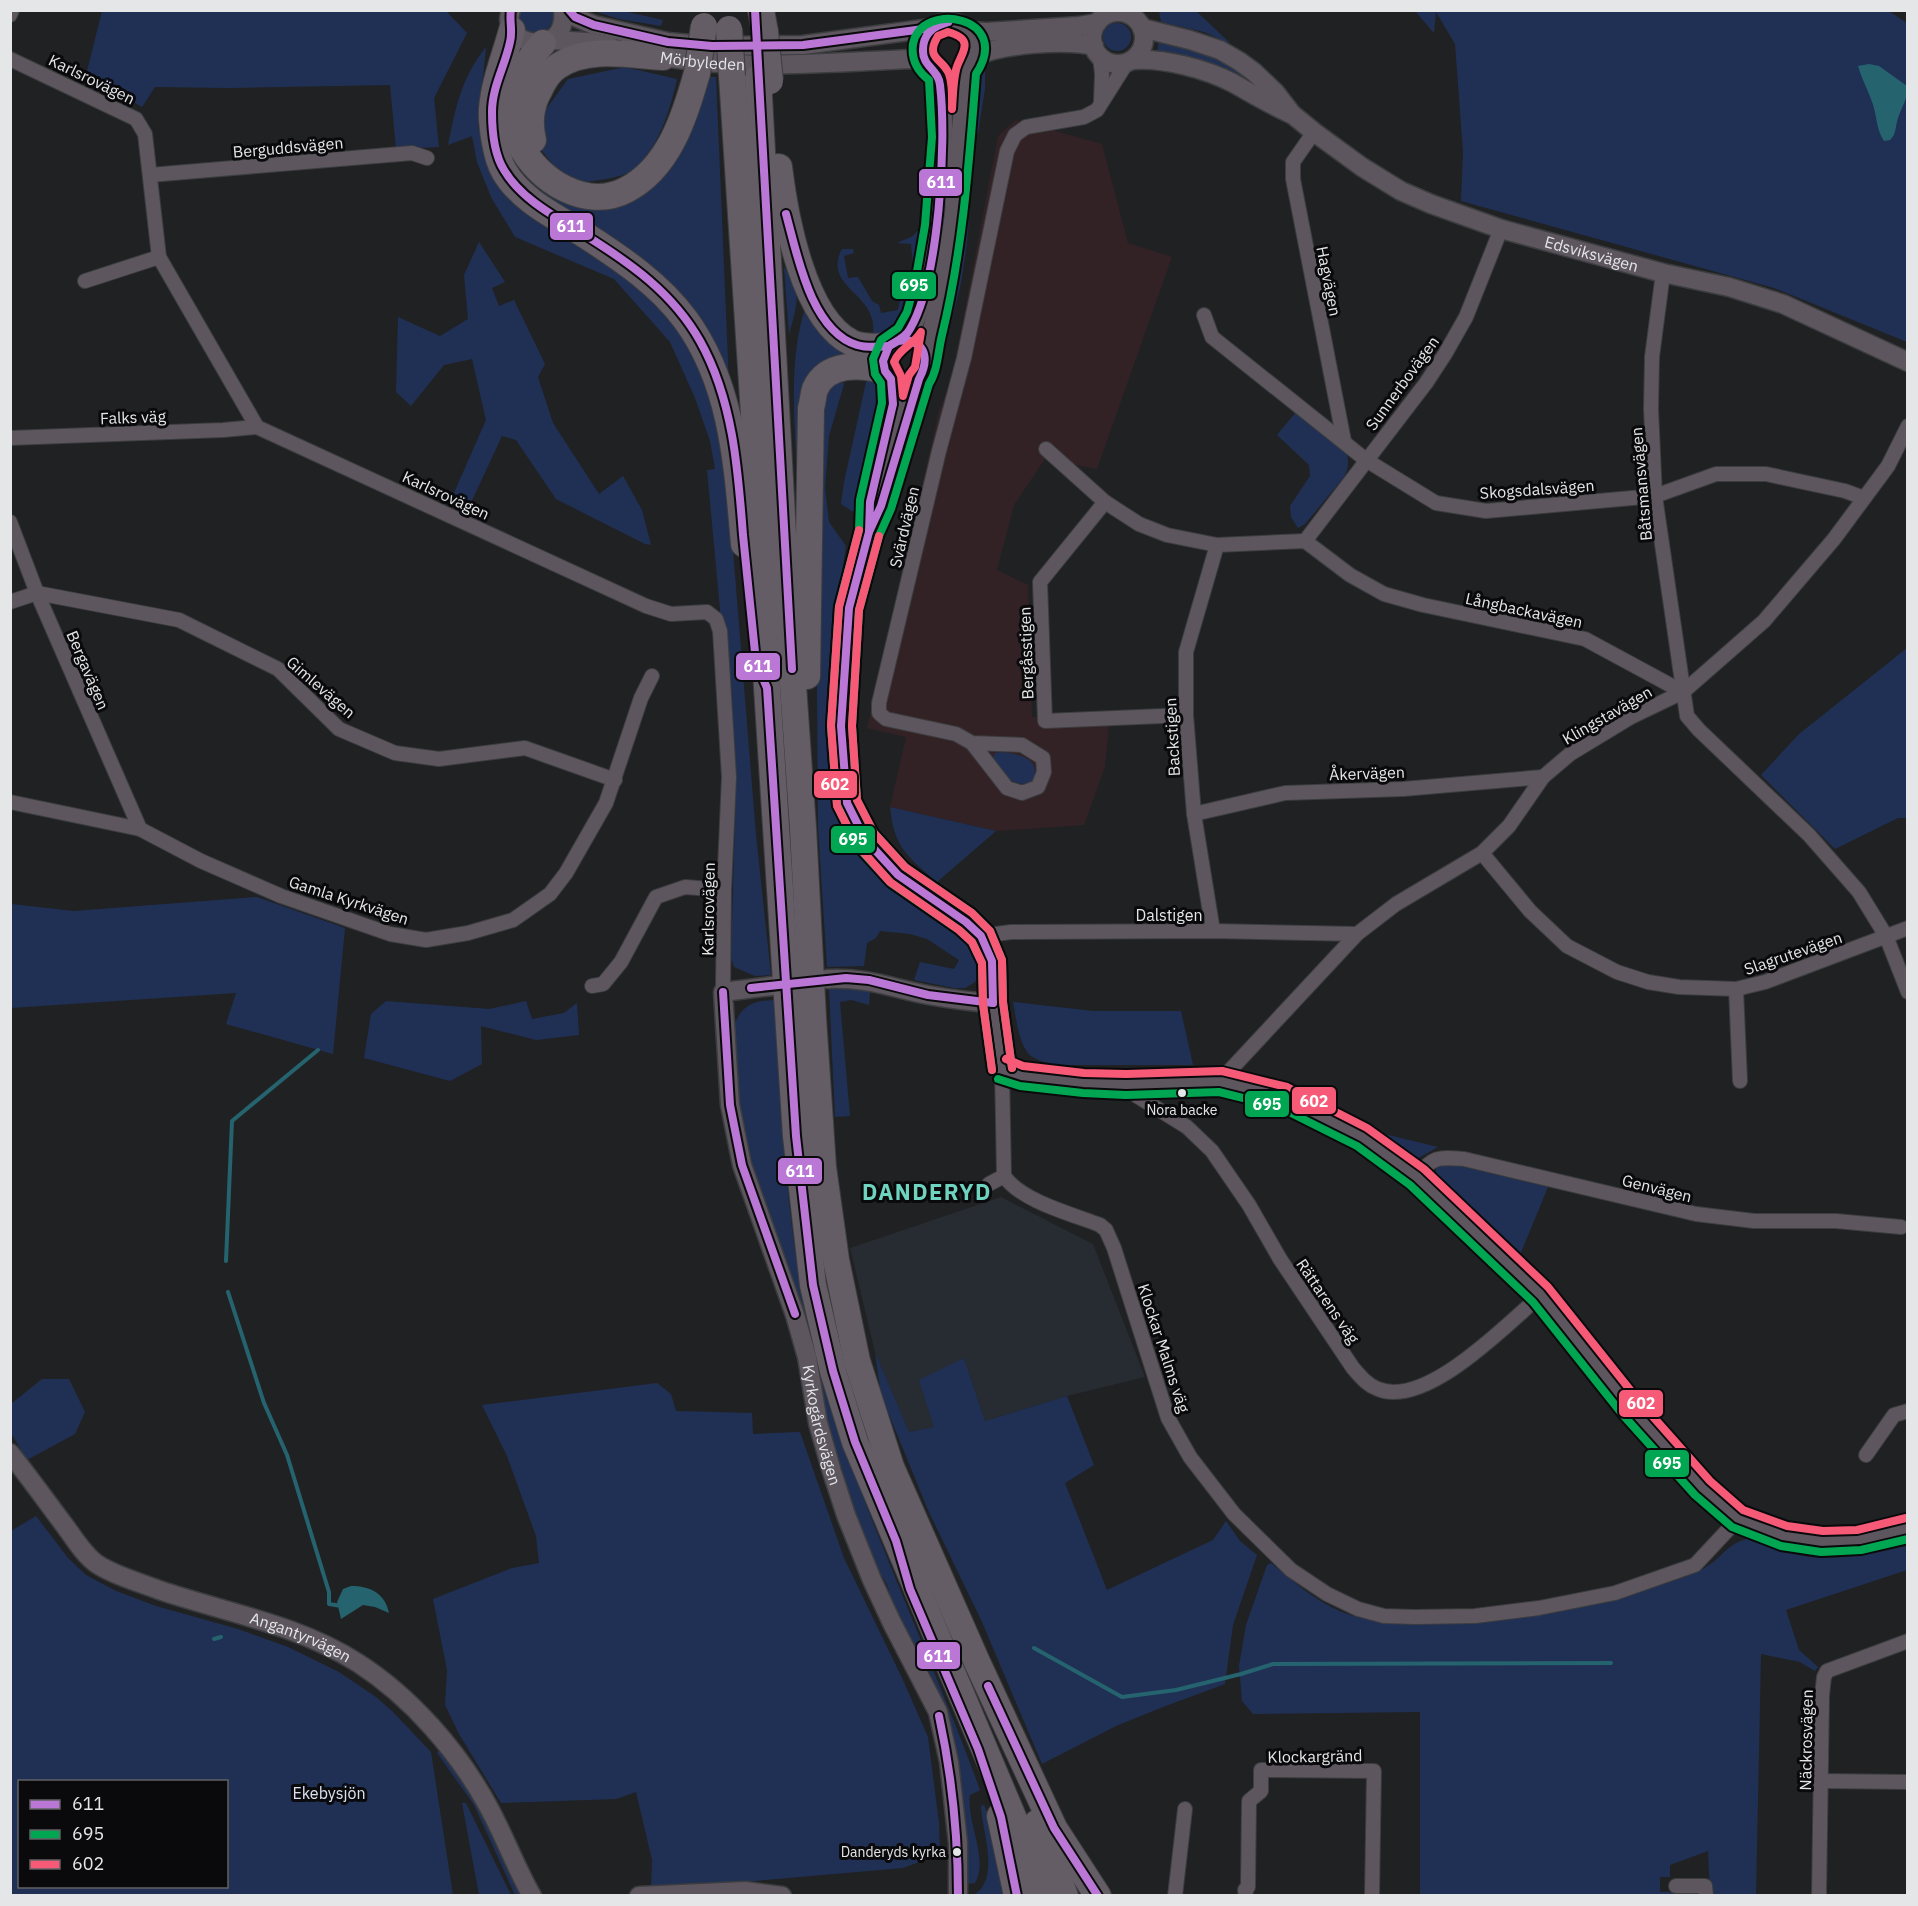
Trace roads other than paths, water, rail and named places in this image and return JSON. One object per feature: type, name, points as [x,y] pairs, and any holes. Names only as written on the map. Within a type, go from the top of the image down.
[{"type":"highway","points":[[507,18],[492,110],[495,141],[503,171],[522,192],[553,216],[634,269],[667,296],[708,356],[726,407],[737,472],[756,662],[767,688]]},
{"type":"highway","points":[[548,42],[524,65],[514,97],[519,142],[532,164],[556,185],[579,194],[604,197],[625,191],[641,180],[662,158],[677,133],[716,19]]},
{"type":"highway","points":[[716,19],[732,76],[754,414],[767,688],[796,1136],[813,1285],[833,1371],[855,1442],[1023,1839],[1043,1896]]},
{"type":"highway","points":[[759,21],[764,79],[785,571],[823,1167],[836,1260],[857,1361],[891,1467],[977,1662],[1054,1828],[1098,1896]]},
{"type":"highway","points":[[556,185],[538,161],[530,127],[533,101],[544,81],[557,66],[580,56],[604,54],[663,57]]},
{"type":"highway","points":[[764,79],[784,207],[805,279],[815,304],[830,326],[853,343],[871,347],[892,359]]},
{"type":"highway","points":[[803,828],[806,769],[811,408],[816,388],[825,376],[839,368],[892,359]]},
{"type":"highway","points":[[896,1541],[910,1589],[978,1749],[1000,1817],[1017,1896]]},
{"type":"highway","points":[[977,1662],[1065,1896]]},
{"type":"street","points":[[10,15],[12,10]]},
{"type":"street","points":[[548,42],[562,26],[563,10]]},
{"type":"street","name":"Mörbyleden","points":[[569,10],[575,17],[594,25],[668,42],[712,46],[803,45],[931,28]]},
{"type":"street","points":[[932,68],[958,74],[988,50],[1001,47],[1078,42],[1097,52],[1107,62],[1116,65],[1130,62],[1142,49],[1140,20],[1121,12],[1079,26],[995,32],[970,31]]},
{"type":"street","points":[[1100,103],[1102,74],[1093,31],[1107,15]]},
{"type":"street","name":"Mörbyleden","points":[[507,18],[520,38],[531,43],[588,42],[709,64],[911,59],[932,68]]},
{"type":"street","name":"Edsviksvägen","points":[[1140,20],[1220,50],[1254,72],[1275,92],[1292,114],[1314,132],[1362,167],[1401,190],[1431,204],[1501,229],[1662,273],[1729,286],[1783,304],[1908,362]]},
{"type":"street","points":[[869,532],[870,502],[893,404],[892,359],[916,317],[924,294],[932,249],[942,137],[941,91],[932,68],[922,52],[924,40],[931,28],[948,22],[962,25],[970,31],[976,47],[971,63],[954,214],[943,286],[926,356],[925,370],[919,379],[881,506],[869,532],[849,608],[841,726],[847,803],[865,839],[897,874],[966,922],[981,936],[992,961],[993,1003],[1002,1069],[1004,1176],[988,1184]]},
{"type":"street","name":"Karlsrovägen","points":[[10,59],[136,119],[145,134],[159,257],[257,427],[646,606],[671,614],[707,612],[716,619],[720,631],[729,777],[724,891],[723,992]]},
{"type":"street","name":"Edsviksvägen","points":[[1130,62],[1149,59],[1182,65],[1231,82],[1268,104],[1292,114]]},
{"type":"street","name":"Svärdvägen","points":[[972,743],[1022,745],[1043,758],[1044,772],[1038,787],[1022,793],[1007,789],[972,743],[956,734],[886,719],[879,713],[879,703],[939,451],[964,358],[1006,151],[1015,135],[1026,127],[1084,117],[1097,110],[1130,62]]},
{"type":"street","name":"Hagvägen","points":[[1314,132],[1293,162],[1293,179],[1344,441]]},
{"type":"street","name":"Berguddsvägen","points":[[150,175],[412,153],[428,158]]},
{"type":"street","name":"Sunnerbovägen","points":[[1305,541],[1426,383],[1461,326],[1501,229]]},
{"type":"street","points":[[85,281],[159,257]]},
{"type":"street","name":"Båtsmansvägen","points":[[1662,273],[1652,357],[1651,409],[1655,495],[1683,692]]},
{"type":"street","name":"Skogsdalsvägen","points":[[1204,315],[1212,337],[1366,460],[1436,503],[1486,511],[1655,495],[1716,474],[1766,474],[1845,491],[1864,498]]},
{"type":"street","points":[[892,359],[913,341],[922,348],[926,356]]},
{"type":"street","points":[[892,359],[905,384],[919,379]]},
{"type":"street","name":"Klingstavägen","points":[[1220,1081],[1357,934],[1396,904],[1482,853],[1509,826],[1543,777],[1580,748],[1631,717],[1683,692],[1764,621],[1834,538],[1888,466],[1908,426]]},
{"type":"street","name":"Falks väg","points":[[10,438],[257,427]]},
{"type":"street","points":[[1046,449],[1105,502],[1139,524],[1167,535],[1217,544],[1305,541]]},
{"type":"street","name":"Bergåsstigen","points":[[1105,502],[1040,582],[1045,722],[1186,715]]},
{"type":"street","name":"Bergavägen","points":[[10,522],[37,593],[140,829]]},
{"type":"street","name":"Långbackavägen","points":[[1305,541],[1350,574],[1384,594],[1422,605],[1585,639],[1683,692]]},
{"type":"street","name":"Backstigen","points":[[1213,932],[1194,814],[1186,715],[1186,652],[1217,544]]},
{"type":"street","name":"Gimlevägen","points":[[10,602],[37,593],[179,620],[278,669],[339,729],[395,753],[440,759],[525,748],[615,780]]},
{"type":"street","name":"Gamla Kyrkvägen","points":[[10,802],[140,829],[201,861],[281,896],[390,934],[426,940],[468,933],[513,920],[550,894],[566,873],[606,803],[641,698],[652,676]]},
{"type":"street","points":[[1683,692],[1687,716],[1699,730],[1809,835],[1859,892],[1886,936],[1908,992]]},
{"type":"street","name":"Åkervägen","points":[[1194,814],[1285,793],[1403,789],[1543,777]]},
{"type":"street","name":"Slagrutevägen","points":[[1482,853],[1530,911],[1567,945],[1617,972],[1648,982],[1679,987],[1736,989],[1765,982],[1908,928]]},
{"type":"street","points":[[592,986],[603,984],[621,962],[656,897],[685,887],[724,891]]},
{"type":"street","name":"Dalstigen","points":[[981,936],[1011,932],[1357,934]]},
{"type":"street","points":[[827,979],[869,980],[928,995],[993,1003]]},
{"type":"street","points":[[723,992],[772,986]]},
{"type":"street","points":[[1736,989],[1740,1081]]},
{"type":"street","name":"Kyrkogårdsvägen","points":[[723,992],[730,1105],[742,1164],[798,1322],[807,1357],[818,1423],[832,1472],[846,1515],[872,1580],[938,1712],[949,1762],[958,1843],[958,1896]]},
{"type":"street","points":[[1002,1069],[1022,1076],[1083,1083],[1220,1081],[1283,1097],[1362,1137],[1417,1177],[1541,1295],[1631,1408],[1703,1488],[1738,1519],[1784,1536],[1822,1542],[1859,1540],[1908,1528]]},
{"type":"street","name":"Rättarens väg","points":[[1126,1084],[1137,1096],[1187,1127],[1212,1152],[1249,1204],[1280,1259],[1353,1368],[1364,1381],[1380,1390],[1399,1391],[1416,1388],[1455,1369],[1541,1295]]},
{"type":"street","name":"Genvägen","points":[[1417,1177],[1435,1159],[1464,1159],[1696,1214],[1754,1221],[1836,1221],[1901,1227]]},
{"type":"street","name":"Klockar Malms väg","points":[[1004,1176],[1010,1185],[1031,1197],[1106,1230],[1114,1248],[1168,1418],[1190,1457],[1234,1514],[1291,1570],[1327,1594],[1358,1609],[1383,1616],[1476,1616],[1539,1608],[1615,1593],[1695,1565],[1738,1519]]},
{"type":"street","points":[[1866,1455],[1894,1415],[1908,1411]]},
{"type":"street","name":"Angantyrvägen","points":[[10,1453],[95,1563],[146,1585],[249,1615],[324,1643],[360,1665],[402,1697],[444,1743],[474,1782],[503,1834],[532,1896]]},
{"type":"street","name":"Näckrosvägen","points":[[1819,1896],[1824,1677],[1827,1671],[1908,1641]]},
{"type":"street","name":"Klockargränd","points":[[1246,1896],[1250,1801],[1261,1791],[1261,1770],[1374,1771],[1371,1896]]},
{"type":"street","points":[[1822,1781],[1908,1782]]},
{"type":"street","points":[[1175,1896],[1185,1809]]},
{"type":"street","points":[[1676,1886],[1705,1886],[1706,1896]]},
{"type":"street","points":[[639,1896],[746,1891],[782,1896]]},
{"type":"waterway","points":[[226,1261],[232,1121],[318,1050]]},
{"type":"waterway","points":[[228,1292],[264,1403],[287,1455],[329,1592],[329,1604],[341,1606]]},
{"type":"waterway","points":[[214,1639],[221,1637]]},
{"type":"waterway","points":[[1034,1648],[1122,1697],[1176,1690],[1273,1664],[1611,1663]]},
{"type":"place","name":"Nora backe","points":[[1182,1093]]},
{"type":"place","name":"Danderyds kyrka","points":[[957,1852]]},
{"type":"district","name":"DANDERYD","points":[[927,1191]]},
{"type":"park label","name":"Ekebysjön","points":[[329,1793]]}]
